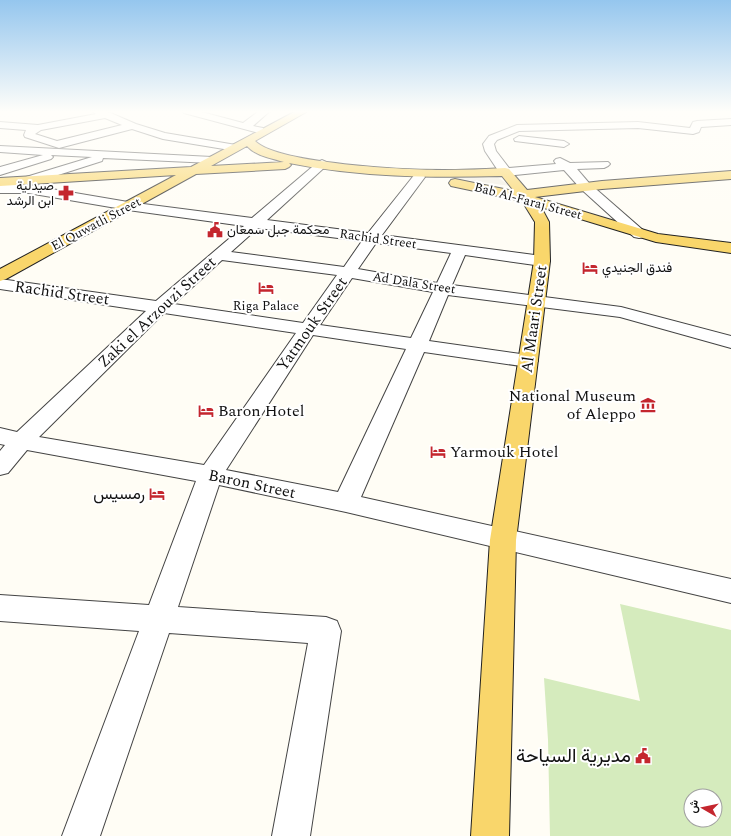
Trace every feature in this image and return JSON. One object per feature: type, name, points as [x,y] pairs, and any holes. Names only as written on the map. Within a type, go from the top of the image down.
[{"type":"main road","name":"El Quwatli Street","points":[[0,276],[232,150]]},
{"type":"main road","name":"Bab Al-Faraj Street","points":[[258,150],[263,153],[293,160],[419,177],[517,193],[639,234],[672,241],[731,248]]},
{"type":"main road","name":"Bab Al-Faraj Street","points":[[0,182],[274,165],[322,164]]},
{"type":"main road","points":[[359,169],[443,174],[505,172]]},
{"type":"main road","name":"Al Maari Street","points":[[490,836],[503,540],[542,261],[542,222],[534,207],[517,193],[505,172]]},
{"type":"main road","points":[[517,193],[731,175]]},
{"type":"street","points":[[0,171],[54,150]]},
{"type":"street","points":[[69,150],[84,153],[212,160]]},
{"type":"street","points":[[30,180],[124,150]]},
{"type":"street","points":[[490,150],[505,172],[604,164]]},
{"type":"street","points":[[553,155],[568,167],[581,187],[639,234]]},
{"type":"street","name":"Zaki el Arzouzi Street","points":[[0,467],[11,439],[322,164]]},
{"type":"street","name":"Yatmouk Street","points":[[81,836],[210,475],[308,329],[372,238],[419,177]]},
{"type":"street","name":"Rachid Street","points":[[0,190],[28,189],[128,206],[542,261]]},
{"type":"street","points":[[346,503],[460,250]]},
{"type":"street","name":"Ad Dala Street","points":[[219,255],[348,272],[443,289],[621,312],[731,342]]},
{"type":"street","name":"Rachid Street","points":[[0,284],[528,361]]},
{"type":"street","name":"Baron Street","points":[[11,439],[210,475],[346,503],[731,591]]},
{"type":"street","points":[[0,608],[326,631],[291,836]]},
{"type":"green space","points":[[620,604],[731,630],[731,836],[550,836],[548,740],[544,678],[640,701]]},
{"type":"shaded area","points":[[496,176],[510,186],[454,178]]},
{"type":"place","name":"صيدلية ابن الرشد","points":[[66,193]]},
{"type":"place","name":"محكمة جبل سمعان","points":[[215,230]]},
{"type":"place","name":"فندق الجنيدي","points":[[590,268]]},
{"type":"place","name":"Riga Palace","points":[[266,288]]},
{"type":"place","name":"National Museum of Aleppo","points":[[648,405]]},
{"type":"place","name":"Baron Hotel","points":[[206,411]]},
{"type":"place","name":"Yarmouk Hotel","points":[[438,452]]},
{"type":"place","name":"رمسيس","points":[[157,494]]},
{"type":"place","name":"مديرية السياحة","points":[[643,756]]}]
